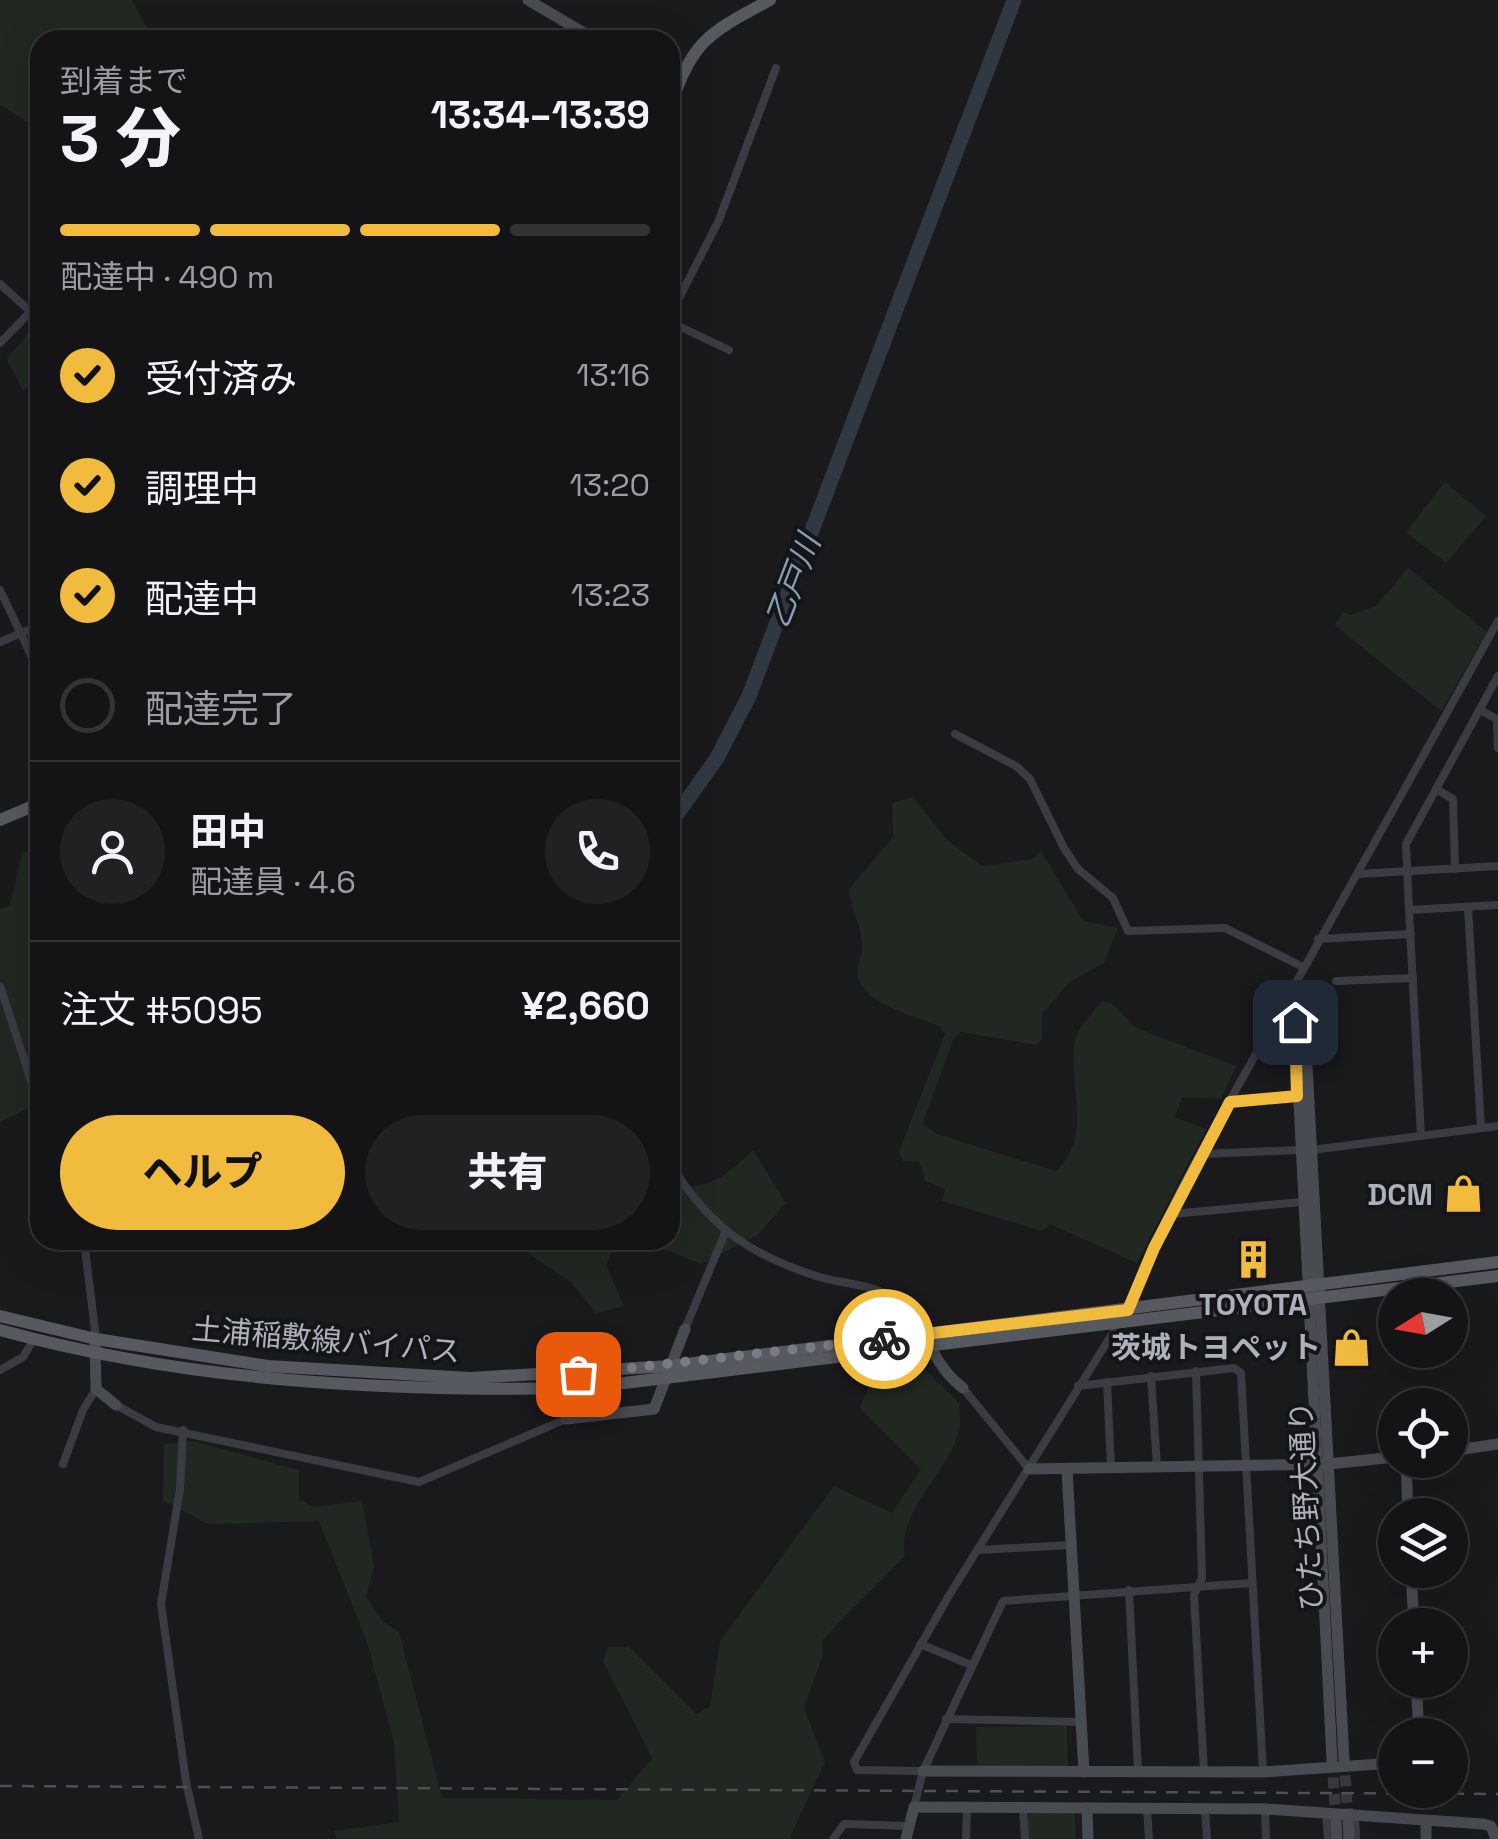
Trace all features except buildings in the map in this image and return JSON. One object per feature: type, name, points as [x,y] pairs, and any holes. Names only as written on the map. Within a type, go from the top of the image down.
[{"type":"main road","points":[[680,75],[702,40],[770,0]]},
{"type":"main road","points":[[0,820],[30,807]]},
{"type":"main road","points":[[1313,1292],[1498,1262]]},
{"type":"main road","points":[[1313,1292],[1498,1276]]},
{"type":"main road","name":"土浦稲敷線バイパス","points":[[667,1373],[922,1334],[1313,1292]]},
{"type":"main road","name":"土浦稲敷線バイパス","points":[[0,1330],[34,1339],[370,1375],[470,1378],[667,1373],[929,1349],[1313,1292]]},
{"type":"main road","name":"土浦稲敷線バイパス","points":[[0,1316],[95,1345]]},
{"type":"street","points":[[528,0],[579,30]]},
{"type":"street","points":[[680,299],[719,220],[776,68]]},
{"type":"street","points":[[0,284],[30,311]]},
{"type":"street","points":[[0,343],[30,313]]},
{"type":"street","points":[[680,324],[730,350]]},
{"type":"street","points":[[0,590],[30,649]]},
{"type":"street","points":[[1128,1310],[1202,1154],[1498,621]]},
{"type":"street","points":[[0,642],[30,631]]},
{"type":"street","points":[[1421,1136],[1406,844],[1498,676]]},
{"type":"street","points":[[1480,710],[1496,719],[1498,748]]},
{"type":"street","points":[[955,734],[1016,766],[1030,779],[1058,838],[1078,869],[1113,898],[1128,931],[1225,928],[1303,968]]},
{"type":"street","points":[[1436,788],[1452,799],[1455,869]]},
{"type":"street","points":[[1358,874],[1498,866]]},
{"type":"street","points":[[1409,910],[1498,905]]},
{"type":"street","points":[[1468,907],[1481,1128]]},
{"type":"street","points":[[1318,940],[1411,934]]},
{"type":"street","points":[[1336,981],[1413,978]]},
{"type":"street","points":[[0,986],[30,1078]]},
{"type":"street","name":"ひたち野大通り","points":[[1284,1005],[1295,1022],[1297,1096],[1305,1150],[1301,1202],[1313,1292]]},
{"type":"street","name":"ひたち野大通り","points":[[1284,1005],[1292,1005],[1302,1014],[1305,1150],[1338,1760]]},
{"type":"street","points":[[1230,1102],[1297,1096]]},
{"type":"street","points":[[1202,1154],[1305,1150],[1498,1126]]},
{"type":"street","points":[[680,1178],[706,1216],[725,1232],[816,1276],[892,1296],[914,1316],[939,1368],[963,1388],[1030,1469],[1322,1464],[1378,1459]]},
{"type":"street","points":[[1172,1214],[1301,1202]]},
{"type":"street","points":[[96,1389],[156,1427],[419,1482],[566,1419],[651,1411],[725,1232]]},
{"type":"street","points":[[63,1464],[83,1410],[96,1389],[85,1250]]},
{"type":"street","points":[[1119,1323],[920,1644],[854,1762],[858,1770],[1263,1772],[1378,1764]]},
{"type":"street","points":[[0,1370],[23,1357],[34,1339]]},
{"type":"street","points":[[1078,1386],[1196,1371],[1234,1368],[1241,1373],[1263,1772]]},
{"type":"street","points":[[1196,1371],[1199,1586],[1194,1595],[1204,1772]]},
{"type":"street","points":[[1151,1376],[1157,1467]]},
{"type":"street","points":[[1107,1382],[1112,1468]]},
{"type":"street","points":[[183,1430],[180,1489],[161,1604],[184,1773],[199,1839]]},
{"type":"street","points":[[1468,1448],[1498,1444]]},
{"type":"street","points":[[1067,1470],[1084,1772]]},
{"type":"street","points":[[978,1550],[1071,1546]]},
{"type":"street","points":[[906,1839],[924,1771],[1003,1601],[1252,1583]]},
{"type":"street","points":[[1129,1590],[1138,1771]]},
{"type":"street","points":[[920,1644],[972,1665]]},
{"type":"street","points":[[946,1719],[1081,1722]]},
{"type":"street","points":[[914,1807],[1265,1808],[1341,1818],[1482,1824],[1491,1826],[1496,1839]]},
{"type":"street","points":[[966,1807],[966,1839]]},
{"type":"street","points":[[1023,1808],[1025,1839]]},
{"type":"street","points":[[1087,1808],[1088,1839]]},
{"type":"street","points":[[1147,1808],[1149,1839]]},
{"type":"street","points":[[1265,1808],[1266,1839]]},
{"type":"street","points":[[1205,1809],[1207,1839]]},
{"type":"street","points":[[1328,1839],[1341,1818]]},
{"type":"street","points":[[1337,1839],[1341,1818]]},
{"type":"street","points":[[1341,1818],[1349,1839]]},
{"type":"street","points":[[1341,1818],[1356,1839]]},
{"type":"street","points":[[1426,1821],[1426,1839]]},
{"type":"street","points":[[833,1839],[844,1824],[909,1826]]},
{"type":"shaded area","points":[[0,0],[132,0],[148,30],[30,30],[30,124],[0,105]]},
{"type":"shaded area","points":[[30,330],[30,385],[23,391],[7,359]]},
{"type":"shaded area","points":[[1445,482],[1486,516],[1446,563],[1406,532]]},
{"type":"shaded area","points":[[1408,568],[1487,632],[1441,711],[1335,625],[1343,612],[1351,615],[1376,606]]},
{"type":"shaded area","points":[[913,797],[946,839],[982,866],[1032,859],[1041,851],[1083,921],[1118,928],[1104,963],[1070,982],[1042,1014],[1042,1039],[1037,1045],[961,1032],[953,1040],[923,1123],[937,1134],[1056,1171],[1074,1142],[1077,1126],[1073,1058],[1076,1036],[1102,1001],[1112,1003],[1134,1027],[1236,1066],[1221,1099],[1183,1097],[1174,1117],[1206,1129],[1137,1263],[1050,1224],[1042,1231],[942,1201],[945,1189],[925,1181],[919,1161],[903,1161],[899,1153],[945,1034],[939,1026],[882,1003],[864,989],[858,975],[861,936],[849,889],[893,837],[892,803]]},
{"type":"shaded area","points":[[23,850],[30,855],[30,1107],[0,1122],[0,909],[10,906]]},
{"type":"shaded area","points":[[753,1150],[786,1203],[757,1235],[701,1264],[667,1250],[680,1250],[680,1185],[707,1183],[734,1168]]},
{"type":"shaded area","points":[[524,1250],[617,1250],[606,1265],[624,1306],[596,1313],[571,1282]]},
{"type":"shaded area","points":[[919,1364],[959,1403],[960,1426],[947,1458],[909,1522],[905,1556],[822,1640],[823,1654],[804,1708],[825,1762],[789,1839],[337,1839],[334,1831],[399,1822],[394,1743],[367,1642],[319,1521],[208,1524],[163,1500],[164,1444],[193,1441],[299,1470],[299,1499],[314,1507],[362,1501],[374,1566],[366,1597],[382,1621],[399,1632],[442,1798],[617,1800],[652,1758],[603,1661],[608,1647],[629,1647],[696,1714],[710,1706],[720,1641],[834,1486],[892,1513],[921,1469],[860,1408],[877,1367]]},
{"type":"shaded area","points":[[1067,1726],[1068,1768],[977,1768],[976,1727]]},
{"type":"shaded area","points":[[1075,1812],[1076,1839],[1027,1839],[1028,1813]]},
{"type":"waterway","name":"乙戸川","points":[[892,320],[1014,0]]},
{"type":"waterway","name":"乙戸川","points":[[680,810],[717,758],[749,696],[890,325]]},
{"type":"tunnel","points":[[1344,1759],[1348,1820]]},
{"type":"tunnel","points":[[1332,1761],[1336,1822]]},
{"type":"railway","points":[[0,1786],[1498,1794]]},
{"type":"way so far","points":[[578,1374],[884,1339]]},
{"type":"place","name":"DCM","points":[[1463,1194]]},
{"type":"place","name":"TOYOTA","points":[[1253,1260]]},
{"type":"place","name":"茨城トヨペット","points":[[1351,1347]]},
{"type":"route","points":[[884,1339],[1128,1310],[1154,1248],[1230,1102],[1297,1096],[1295,1022]]}]
